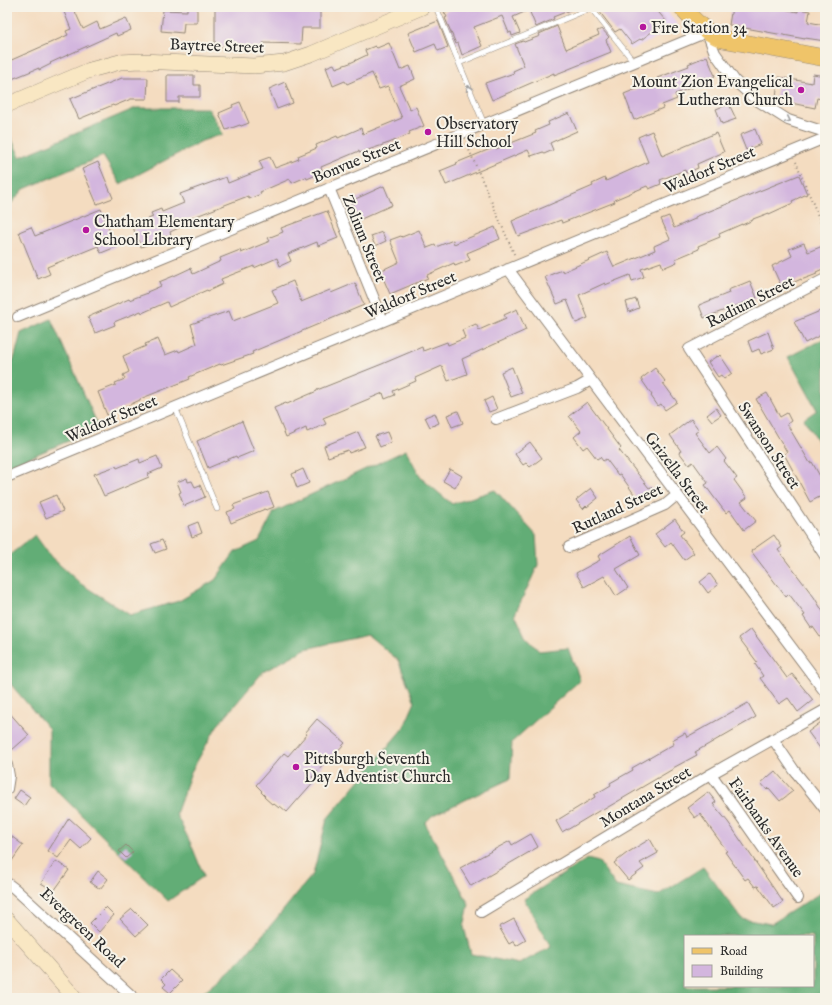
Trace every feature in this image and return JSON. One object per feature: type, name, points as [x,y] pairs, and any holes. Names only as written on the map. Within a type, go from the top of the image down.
[{"type":"main road","points":[[682,7],[695,22],[707,32],[718,38],[732,42],[825,58]]},
{"type":"street","name":"Baytree Street","points":[[7,105],[90,70],[120,62],[141,60],[254,66],[284,63],[311,54],[422,7]]},
{"type":"street","name":"Bonvue Street","points":[[18,317],[707,32]]},
{"type":"street","points":[[707,32],[715,53],[735,81],[750,95],[765,107],[788,120],[825,132]]},
{"type":"street","name":"Waldorf Street","points":[[7,478],[825,138]]},
{"type":"street","name":"Zolium Street","points":[[329,188],[383,321]]},
{"type":"street","name":"Grizella Street","points":[[508,269],[825,692]]},
{"type":"street","name":"Radium Street","points":[[689,349],[825,279]]},
{"type":"street","name":"Swanson Street","points":[[689,349],[825,556]]},
{"type":"street","points":[[496,419],[577,388],[591,380]]},
{"type":"street","name":"Rutland Street","points":[[569,547],[665,505],[677,495]]},
{"type":"street","name":"Montana Street","points":[[481,912],[711,774],[825,710]]},
{"type":"street","points":[[773,739],[794,770],[825,809]]},
{"type":"street","points":[[7,765],[9,776],[7,789]]},
{"type":"street","name":"Fairbanks Avenue","points":[[711,774],[798,898]]},
{"type":"street","name":"Evergreen Road","points":[[7,883],[134,998]]},
{"type":"street","points":[[7,920],[75,998]]},
{"type":"street","points":[[62,983],[68,998]]},
{"type":"lane","points":[[436,7],[484,124]]},
{"type":"lane","points":[[459,63],[590,8],[634,62]]},
{"type":"lane","points":[[175,408],[217,508]]},
{"type":"path","points":[[461,133],[518,265]]},
{"type":"path","points":[[791,152],[825,233]]},
{"type":"shaded area","points":[[596,7],[664,7],[680,28],[630,50]]},
{"type":"green space","points":[[136,108],[208,108],[223,134],[202,141],[120,184],[103,156],[24,189],[7,208],[7,129],[20,157]]},
{"type":"green space","points":[[51,319],[99,428],[7,467],[7,374],[15,356],[21,333]]},
{"type":"green space","points":[[825,338],[825,454],[804,419],[817,410],[788,357]]},
{"type":"green space","points":[[406,450],[421,478],[452,504],[495,490],[536,535],[538,565],[515,614],[525,636],[539,651],[568,648],[580,680],[512,742],[510,779],[433,815],[425,823],[469,904],[464,927],[471,954],[519,964],[551,947],[524,899],[587,859],[599,862],[616,886],[658,895],[703,867],[742,919],[771,924],[825,890],[825,998],[197,998],[242,959],[313,874],[327,819],[404,727],[415,702],[398,660],[368,635],[305,649],[263,672],[217,726],[191,772],[176,814],[191,844],[204,876],[168,901],[49,783],[49,729],[7,680],[7,557],[35,535],[51,557],[81,584],[130,615],[179,601],[215,580],[235,552],[259,541],[274,512]]},
{"type":"building","points":[[62,7],[73,7],[83,29],[97,22],[100,29],[126,18],[131,30],[117,36],[116,33],[50,63],[51,64],[39,70],[39,68],[7,81],[7,62],[68,35],[66,31],[71,29]]},
{"type":"building","points":[[187,7],[197,7],[197,23],[184,23],[183,33],[161,31],[163,10],[187,11]]},
{"type":"building","points":[[245,7],[320,8],[320,28],[302,28],[301,44],[263,43],[263,47],[215,47],[215,8],[245,9]]},
{"type":"building","points":[[456,7],[576,8],[553,17],[554,19],[536,27],[529,10],[513,17],[520,33],[512,36],[511,32],[509,33],[502,16],[474,27],[482,46],[462,55],[458,43],[456,44],[445,18],[447,17],[444,12]]},
{"type":"building","points":[[596,7],[654,7],[666,21],[641,40],[640,39],[632,44],[620,29],[615,32]]},
{"type":"building","points":[[732,7],[774,7],[798,12],[798,9],[810,11],[808,22],[825,25],[825,41],[805,39],[729,25]]},
{"type":"building","points":[[438,21],[448,47],[438,51],[435,44],[416,52],[408,33]]},
{"type":"building","points":[[557,26],[566,49],[599,35],[597,31],[602,29],[609,37],[606,40],[611,52],[554,75],[554,73],[492,100],[485,83],[514,73],[513,71],[524,66],[515,44],[540,36],[539,34]]},
{"type":"building","points":[[389,43],[400,70],[410,66],[415,79],[399,86],[410,110],[416,107],[424,126],[389,143],[359,153],[359,151],[321,167],[323,172],[307,179],[306,177],[292,183],[290,179],[260,192],[261,194],[249,199],[248,196],[181,222],[183,226],[170,232],[171,235],[141,247],[132,225],[153,217],[151,213],[161,209],[162,212],[184,203],[180,194],[226,177],[228,183],[263,169],[259,161],[270,157],[275,168],[299,159],[298,156],[317,148],[316,145],[337,136],[338,138],[361,128],[363,134],[402,118],[388,86],[379,89],[372,73],[347,84],[345,81],[333,86],[326,67],[334,64],[336,68],[350,63],[367,55],[365,50],[375,46],[377,48]]},
{"type":"building","points":[[707,56],[715,76],[692,85],[693,87],[675,94],[677,99],[662,105],[663,108],[634,120],[624,94],[658,80],[657,78],[689,66],[688,64]]},
{"type":"building","name":"Mount Zion Evangelical Lutheran Church","points":[[813,74],[825,76],[825,100],[817,98],[815,108],[791,103],[788,97],[775,103],[779,77],[812,83]]},
{"type":"building","points":[[167,75],[194,75],[194,85],[200,85],[200,97],[179,97],[179,102],[167,102]]},
{"type":"building","points":[[122,78],[148,78],[147,99],[131,99],[79,119],[70,99]]},
{"type":"building","points":[[285,82],[293,103],[277,109],[269,89]]},
{"type":"building","points":[[240,102],[249,123],[226,130],[219,113]]},
{"type":"building","points":[[729,104],[736,119],[722,124],[716,109]]},
{"type":"building","points":[[569,113],[577,131],[550,143],[553,150],[544,154],[543,152],[531,156],[528,150],[446,185],[440,171],[495,147],[496,149],[536,133],[535,131],[549,125],[548,122]]},
{"type":"building","points":[[755,129],[761,144],[746,150],[740,135]]},
{"type":"building","points":[[652,131],[662,156],[716,133],[724,152],[697,164],[698,168],[686,173],[685,170],[660,180],[661,184],[649,189],[647,186],[614,200],[615,202],[562,223],[561,220],[518,236],[512,221],[593,186],[592,184],[605,178],[606,181],[648,162],[638,137]]},
{"type":"building","points":[[98,162],[113,198],[97,204],[82,169]]},
{"type":"building","points":[[799,175],[807,194],[792,201],[793,203],[719,234],[720,237],[698,246],[699,249],[675,259],[677,262],[663,268],[661,262],[641,269],[644,277],[632,281],[630,275],[605,285],[605,283],[579,295],[588,318],[576,323],[567,300],[557,304],[545,277],[562,270],[563,272],[607,252],[614,267],[655,250],[654,246],[670,239],[661,219],[669,216],[674,228],[695,219],[695,217]]},
{"type":"building","points":[[384,186],[392,205],[359,220],[351,201]]},
{"type":"building","points":[[101,209],[116,247],[101,253],[98,246],[47,267],[50,274],[38,279],[19,232],[31,227],[35,236]]},
{"type":"building","points":[[327,211],[338,238],[318,246],[317,242],[288,254],[291,261],[280,266],[277,258],[254,268],[254,266],[221,279],[223,284],[208,291],[207,290],[169,307],[167,302],[142,313],[141,311],[114,322],[115,325],[95,333],[88,317],[129,299],[148,293],[147,292],[161,286],[159,282],[191,268],[193,274],[221,261],[220,258],[240,250],[241,253],[270,241],[268,238],[283,232],[281,228]]},
{"type":"building","points":[[495,227],[500,239],[467,253],[470,260],[455,266],[454,263],[427,275],[428,278],[390,294],[380,271],[399,262],[390,240],[419,230],[427,248],[435,245],[436,247],[453,240],[454,244]]},
{"type":"building","points":[[382,232],[386,241],[375,246],[371,236]]},
{"type":"building","points":[[804,243],[808,252],[825,245],[825,268],[816,272],[817,274],[801,279],[782,288],[772,266],[792,256],[789,249]]},
{"type":"building","points":[[293,281],[301,302],[330,290],[331,293],[355,283],[364,305],[252,352],[253,354],[221,365],[220,364],[189,377],[190,379],[140,399],[107,415],[98,392],[116,385],[115,383],[125,379],[123,375],[129,372],[123,356],[158,339],[165,355],[178,350],[179,352],[197,344],[191,324],[229,311],[233,321],[278,303],[272,290]]},
{"type":"building","points":[[750,281],[757,298],[704,318],[699,305],[729,293],[728,290]]},
{"type":"building","points":[[636,299],[639,308],[629,312],[626,302]]},
{"type":"building","points":[[517,309],[526,330],[462,359],[467,374],[448,381],[442,366],[415,378],[416,381],[393,391],[395,395],[385,399],[383,393],[323,418],[326,424],[307,432],[306,428],[286,437],[274,408],[286,403],[287,404],[317,390],[422,347],[423,351],[447,342],[448,345],[465,338],[462,330],[476,324],[479,330],[506,318],[504,315]]},
{"type":"building","points":[[825,309],[825,333],[805,343],[794,322]]},
{"type":"building","points":[[768,332],[774,349],[761,354],[759,349],[752,352],[748,341]]},
{"type":"building","points":[[720,355],[732,373],[724,379],[721,375],[718,377],[708,362]]},
{"type":"building","points":[[512,367],[522,393],[511,397],[501,372]]},
{"type":"building","points":[[655,368],[665,381],[663,383],[677,402],[665,410],[661,404],[658,406],[641,379]]},
{"type":"building","points":[[767,393],[780,417],[787,413],[791,421],[787,424],[825,485],[825,494],[810,502],[784,454],[787,452],[756,399]]},
{"type":"building","points":[[492,397],[497,409],[489,412],[484,401]]},
{"type":"building","points":[[587,402],[621,448],[619,450],[649,488],[651,487],[655,495],[643,500],[642,497],[636,500],[634,494],[620,474],[618,475],[606,459],[603,461],[600,457],[597,459],[587,446],[583,449],[574,437],[581,431],[569,416]]},
{"type":"building","points":[[716,408],[721,415],[712,421],[707,415]]},
{"type":"building","points":[[458,411],[463,423],[452,427],[447,415]]},
{"type":"building","points":[[435,413],[439,423],[430,427],[425,417]]},
{"type":"building","points":[[691,419],[699,430],[695,433],[710,453],[717,447],[726,459],[724,461],[737,478],[734,480],[747,498],[741,502],[756,521],[744,530],[730,510],[726,513],[705,485],[708,483],[693,462],[689,465],[679,452],[681,451],[670,435]]},
{"type":"building","points":[[242,421],[254,451],[237,458],[236,456],[208,468],[197,441]]},
{"type":"building","points":[[358,432],[365,447],[349,453],[348,450],[328,457],[324,446]]},
{"type":"building","points":[[387,432],[391,442],[380,447],[375,436]]},
{"type":"building","points":[[530,442],[542,458],[530,467],[526,463],[523,465],[515,454]]},
{"type":"building","points":[[157,456],[162,468],[148,474],[149,477],[104,496],[94,474],[116,466],[117,468],[139,459],[140,463]]},
{"type":"building","points":[[303,469],[309,483],[297,488],[292,474]]},
{"type":"building","points":[[450,469],[462,476],[455,488],[443,481]]},
{"type":"building","points":[[187,478],[188,482],[192,481],[195,487],[200,485],[205,497],[184,506],[177,482]]},
{"type":"building","points":[[591,488],[598,498],[583,509],[576,500]]},
{"type":"building","points":[[268,492],[274,507],[265,509],[231,523],[227,512],[235,509],[233,505]]},
{"type":"building","points":[[56,495],[63,511],[46,518],[39,502]]},
{"type":"building","points":[[675,519],[684,532],[680,535],[694,553],[684,560],[671,542],[665,547],[655,534]]},
{"type":"building","points":[[198,522],[202,533],[192,537],[188,526]]},
{"type":"building","points":[[774,535],[782,547],[778,550],[814,597],[825,615],[825,644],[813,627],[811,628],[803,616],[805,615],[789,594],[786,597],[751,551]]},
{"type":"building","points":[[630,536],[640,555],[616,569],[628,588],[616,596],[604,576],[584,587],[576,573],[600,560],[598,556]]},
{"type":"building","points":[[162,540],[166,549],[155,553],[151,544]]},
{"type":"building","points":[[710,574],[718,585],[708,593],[700,582]]},
{"type":"building","points":[[751,629],[787,678],[792,674],[813,700],[798,712],[788,698],[779,704],[760,678],[763,676],[755,664],[757,662],[739,638]]},
{"type":"building","points":[[748,703],[756,717],[695,752],[697,755],[603,810],[602,809],[562,832],[556,821],[595,797],[594,795],[611,785],[610,783],[633,770],[632,768],[674,744],[672,740],[685,733],[687,737]]},
{"type":"building","points":[[7,710],[29,735],[12,750],[7,744]]},
{"type":"building","name":"Pittsburgh Seventh Day Adventist Church","points":[[317,719],[345,743],[333,756],[331,755],[312,777],[315,780],[287,812],[280,806],[279,808],[274,804],[273,805],[264,797],[265,796],[261,792],[262,791],[256,785],[284,753],[288,756],[307,734],[305,733]]},
{"type":"building","points":[[825,719],[825,755],[808,732]]},
{"type":"building","points":[[775,771],[793,791],[780,801],[769,788],[767,790],[761,783]]},
{"type":"building","points":[[20,790],[30,797],[24,806],[14,799]]},
{"type":"building","points":[[708,792],[716,802],[713,804],[728,822],[783,902],[774,908],[758,886],[755,887],[748,878],[745,880],[725,852],[727,851],[700,814],[695,818],[687,808]]},
{"type":"building","points":[[69,818],[91,838],[81,849],[71,840],[58,858],[48,851]]},
{"type":"building","points":[[7,833],[23,845],[7,868]]},
{"type":"building","points":[[531,834],[538,847],[471,886],[460,868],[510,841],[512,845]]},
{"type":"building","points":[[650,839],[658,853],[640,863],[644,868],[628,880],[614,863]]},
{"type":"building","points":[[126,845],[133,852],[126,858],[119,851]]},
{"type":"building","points":[[56,861],[69,870],[54,891],[41,883]]},
{"type":"building","points":[[98,871],[108,879],[100,889],[90,882]]},
{"type":"building","points":[[106,907],[114,915],[99,932],[90,923]]},
{"type":"building","points":[[132,909],[148,925],[136,936],[120,919]]},
{"type":"building","points":[[514,919],[526,940],[516,946],[514,941],[509,944],[499,927]]},
{"type":"building","points":[[170,970],[182,981],[170,993],[163,987],[166,984],[161,979]]},
{"type":"place","name":"Fire Station 34","points":[[643,27]]},
{"type":"place","name":"Mount Zion Evangelical Lutheran Church","points":[[801,90]]},
{"type":"place","name":"Observatory Hill School","points":[[428,132]]},
{"type":"place","name":"Chatham Elementary School Library","points":[[86,230]]},
{"type":"place","name":"Pittsburgh Seventh Day Adventist Church","points":[[296,767]]}]
